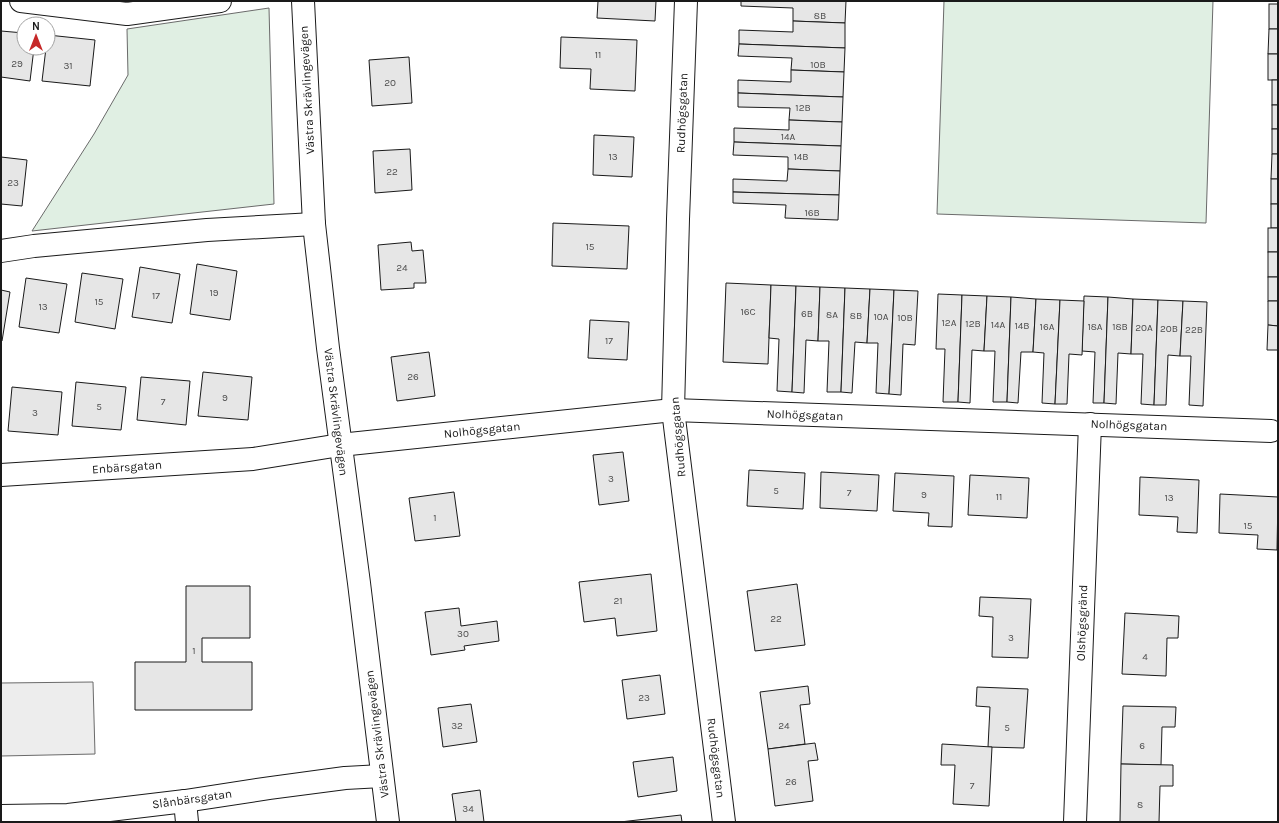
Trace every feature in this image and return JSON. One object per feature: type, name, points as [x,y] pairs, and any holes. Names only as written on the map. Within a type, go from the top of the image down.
[{"type":"street","points":[[25,1],[127,14],[220,1]]},
{"type":"street","name":"Västra Skrävlingevägen","points":[[303,1],[314,224],[340,445],[359,583],[388,822]]},
{"type":"street","name":"Rudhögsgatan","points":[[686,1],[673,410],[724,822]]},
{"type":"street","points":[[1,251],[34,246],[207,230],[314,224]]},
{"type":"street","name":"Nolhögsgatan","points":[[253,459],[340,445],[673,410],[1271,431]]},
{"type":"street","name":"Olshögsgränd","points":[[1075,822],[1090,424]]},
{"type":"street","name":"Enbärsgatan","points":[[1,475],[253,459]]},
{"type":"street","name":"Slånbärsgatan","points":[[1,816],[186,812],[270,788],[345,778],[382,776]]},
{"type":"green space","points":[[944,1],[1213,1],[1206,223],[937,214]]},
{"type":"green space","points":[[269,8],[274,204],[32,231],[94,134],[128,75],[127,29]]},
{"type":"shaded area","points":[[93,682],[95,754],[1,756],[1,683]]},
{"type":"building","points":[[598,1],[656,1],[655,21],[597,18]]},
{"type":"building","points":[[741,1],[846,1],[845,23],[793,21],[793,8],[741,6]]},
{"type":"building","points":[[1269,4],[1278,4],[1278,29],[1269,29]]},
{"type":"building","points":[[793,21],[845,23],[845,48],[739,44],[739,30],[793,32]]},
{"type":"building","points":[[1269,29],[1278,29],[1278,54],[1268,54]]},
{"type":"building","points":[[1,31],[16,32],[16,56],[33,56],[30,81],[1,77]]},
{"type":"building","points":[[56,36],[95,40],[90,86],[42,81],[45,56],[56,56]]},
{"type":"building","points":[[561,37],[637,40],[635,91],[590,89],[591,69],[560,68]]},
{"type":"building","points":[[739,44],[845,48],[844,72],[791,70],[792,58],[738,56]]},
{"type":"building","points":[[1268,54],[1278,54],[1278,80],[1268,80]]},
{"type":"building","points":[[409,57],[412,103],[372,106],[369,60]]},
{"type":"building","points":[[791,70],[844,72],[843,97],[738,93],[738,80],[791,82]]},
{"type":"building","points":[[1272,80],[1278,80],[1278,105],[1272,105]]},
{"type":"building","points":[[738,93],[843,97],[842,122],[789,120],[790,108],[738,107]]},
{"type":"building","points":[[1272,105],[1278,105],[1278,129],[1272,129]]},
{"type":"building","points":[[789,120],[842,122],[841,146],[734,142],[734,128],[789,130]]},
{"type":"building","points":[[1272,129],[1278,129],[1278,154],[1272,154]]},
{"type":"building","points":[[594,135],[634,137],[632,177],[593,175]]},
{"type":"building","points":[[734,142],[841,146],[840,171],[788,169],[788,157],[733,155]]},
{"type":"building","points":[[410,149],[412,190],[375,193],[373,151]]},
{"type":"building","points":[[1272,154],[1278,154],[1278,179],[1271,179]]},
{"type":"building","points":[[1,157],[27,160],[22,206],[1,204]]},
{"type":"building","points":[[788,169],[840,171],[839,195],[733,192],[733,179],[787,181]]},
{"type":"building","points":[[1271,179],[1278,179],[1278,204],[1271,204]]},
{"type":"building","points":[[733,192],[839,195],[838,220],[785,218],[786,205],[733,203]]},
{"type":"building","points":[[1271,204],[1278,204],[1278,228],[1271,228]]},
{"type":"building","points":[[553,223],[629,226],[627,269],[552,266]]},
{"type":"building","points":[[1268,228],[1278,228],[1278,252],[1268,252]]},
{"type":"building","points":[[411,242],[412,251],[423,250],[426,283],[414,283],[414,288],[381,290],[378,245]]},
{"type":"building","points":[[1268,252],[1278,252],[1278,277],[1268,277]]},
{"type":"building","points":[[197,264],[237,271],[230,320],[190,314]]},
{"type":"building","points":[[140,267],[180,274],[172,323],[132,317]]},
{"type":"building","points":[[82,273],[123,279],[115,329],[75,322]]},
{"type":"building","points":[[1268,277],[1278,277],[1278,301],[1268,301]]},
{"type":"building","points":[[26,278],[67,284],[59,333],[19,327]]},
{"type":"building","points":[[726,283],[771,285],[768,364],[723,362]]},
{"type":"building","points":[[771,285],[796,286],[792,392],[777,391],[779,339],[769,338]]},
{"type":"building","points":[[796,286],[820,287],[818,341],[806,340],[804,393],[792,392]]},
{"type":"building","points":[[820,287],[845,288],[841,392],[827,392],[829,341],[818,341]]},
{"type":"building","points":[[845,288],[870,289],[867,343],[855,342],[852,393],[841,392]]},
{"type":"building","points":[[870,289],[894,290],[889,394],[876,393],[878,343],[867,343]]},
{"type":"building","points":[[1,290],[10,292],[2,341],[1,341]]},
{"type":"building","points":[[894,290],[918,291],[915,345],[903,344],[901,395],[889,394]]},
{"type":"building","points":[[938,294],[962,295],[958,402],[943,402],[945,349],[936,349]]},
{"type":"building","points":[[962,295],[987,296],[984,351],[972,350],[970,403],[958,402]]},
{"type":"building","points":[[987,296],[1011,297],[1007,402],[993,402],[995,351],[984,351]]},
{"type":"building","points":[[1084,296],[1108,297],[1104,403],[1093,403],[1095,352],[1082,351]]},
{"type":"building","points":[[1011,297],[1036,299],[1033,352],[1021,352],[1018,403],[1007,402]]},
{"type":"building","points":[[1108,297],[1133,299],[1131,354],[1118,353],[1116,404],[1104,403]]},
{"type":"building","points":[[1036,299],[1060,300],[1055,404],[1042,403],[1044,353],[1033,352]]},
{"type":"building","points":[[1133,299],[1158,300],[1154,405],[1141,404],[1143,354],[1131,354]]},
{"type":"building","points":[[1060,300],[1084,301],[1082,355],[1069,354],[1067,404],[1055,404]]},
{"type":"building","points":[[1158,300],[1183,301],[1180,356],[1168,355],[1166,405],[1154,405]]},
{"type":"building","points":[[1183,301],[1207,302],[1203,406],[1189,405],[1191,356],[1180,356]]},
{"type":"building","points":[[1268,301],[1278,301],[1278,326],[1268,325]]},
{"type":"building","points":[[590,320],[629,322],[627,360],[588,358]]},
{"type":"building","points":[[1268,325],[1278,326],[1278,350],[1267,350]]},
{"type":"building","points":[[429,352],[435,396],[397,401],[391,357]]},
{"type":"building","points":[[203,372],[252,377],[248,420],[198,416]]},
{"type":"building","points":[[141,377],[190,381],[186,425],[137,420]]},
{"type":"building","points":[[76,382],[126,387],[121,430],[72,426]]},
{"type":"building","points":[[12,387],[62,392],[58,435],[8,431]]},
{"type":"building","points":[[623,452],[629,501],[599,505],[593,455]]},
{"type":"building","points":[[749,470],[805,473],[803,509],[747,506]]},
{"type":"building","points":[[821,472],[879,475],[877,511],[820,508]]},
{"type":"building","points":[[895,473],[954,476],[952,527],[928,526],[929,513],[893,511]]},
{"type":"building","points":[[970,475],[1029,478],[1027,518],[968,515]]},
{"type":"building","points":[[1140,477],[1199,480],[1197,533],[1177,532],[1178,517],[1139,515]]},
{"type":"building","points":[[454,492],[460,536],[415,541],[409,498]]},
{"type":"building","points":[[1220,494],[1278,497],[1277,550],[1257,549],[1258,535],[1219,533]]},
{"type":"building","points":[[651,574],[657,631],[617,636],[615,618],[584,622],[579,582]]},
{"type":"building","points":[[797,584],[805,645],[755,651],[747,591]]},
{"type":"building","points":[[186,586],[250,586],[250,638],[202,638],[202,662],[252,662],[252,710],[135,710],[135,662],[186,662]]},
{"type":"building","points":[[980,597],[1031,599],[1028,658],[992,657],[993,617],[979,616]]},
{"type":"building","points":[[459,608],[461,626],[497,621],[499,641],[464,646],[465,650],[431,655],[425,612]]},
{"type":"building","points":[[1125,613],[1179,616],[1178,638],[1167,638],[1166,676],[1122,674]]},
{"type":"building","points":[[660,675],[665,714],[627,719],[622,680]]},
{"type":"building","points":[[808,686],[810,704],[800,705],[805,744],[768,749],[760,692]]},
{"type":"building","points":[[977,687],[1028,689],[1024,748],[988,747],[990,707],[976,706]]},
{"type":"building","points":[[471,704],[477,742],[443,747],[438,708]]},
{"type":"building","points":[[1123,706],[1176,707],[1175,727],[1162,727],[1161,765],[1121,764]]},
{"type":"building","points":[[815,743],[818,760],[808,761],[813,801],[775,806],[768,749]]},
{"type":"building","points":[[942,744],[992,747],[989,806],[953,804],[955,765],[941,765]]},
{"type":"building","points":[[673,757],[677,791],[638,797],[633,762]]},
{"type":"building","points":[[1121,764],[1173,765],[1173,786],[1160,786],[1159,822],[1120,822]]},
{"type":"building","points":[[480,790],[484,822],[456,822],[452,794]]},
{"type":"building","points":[[681,815],[682,822],[620,822]]}]
